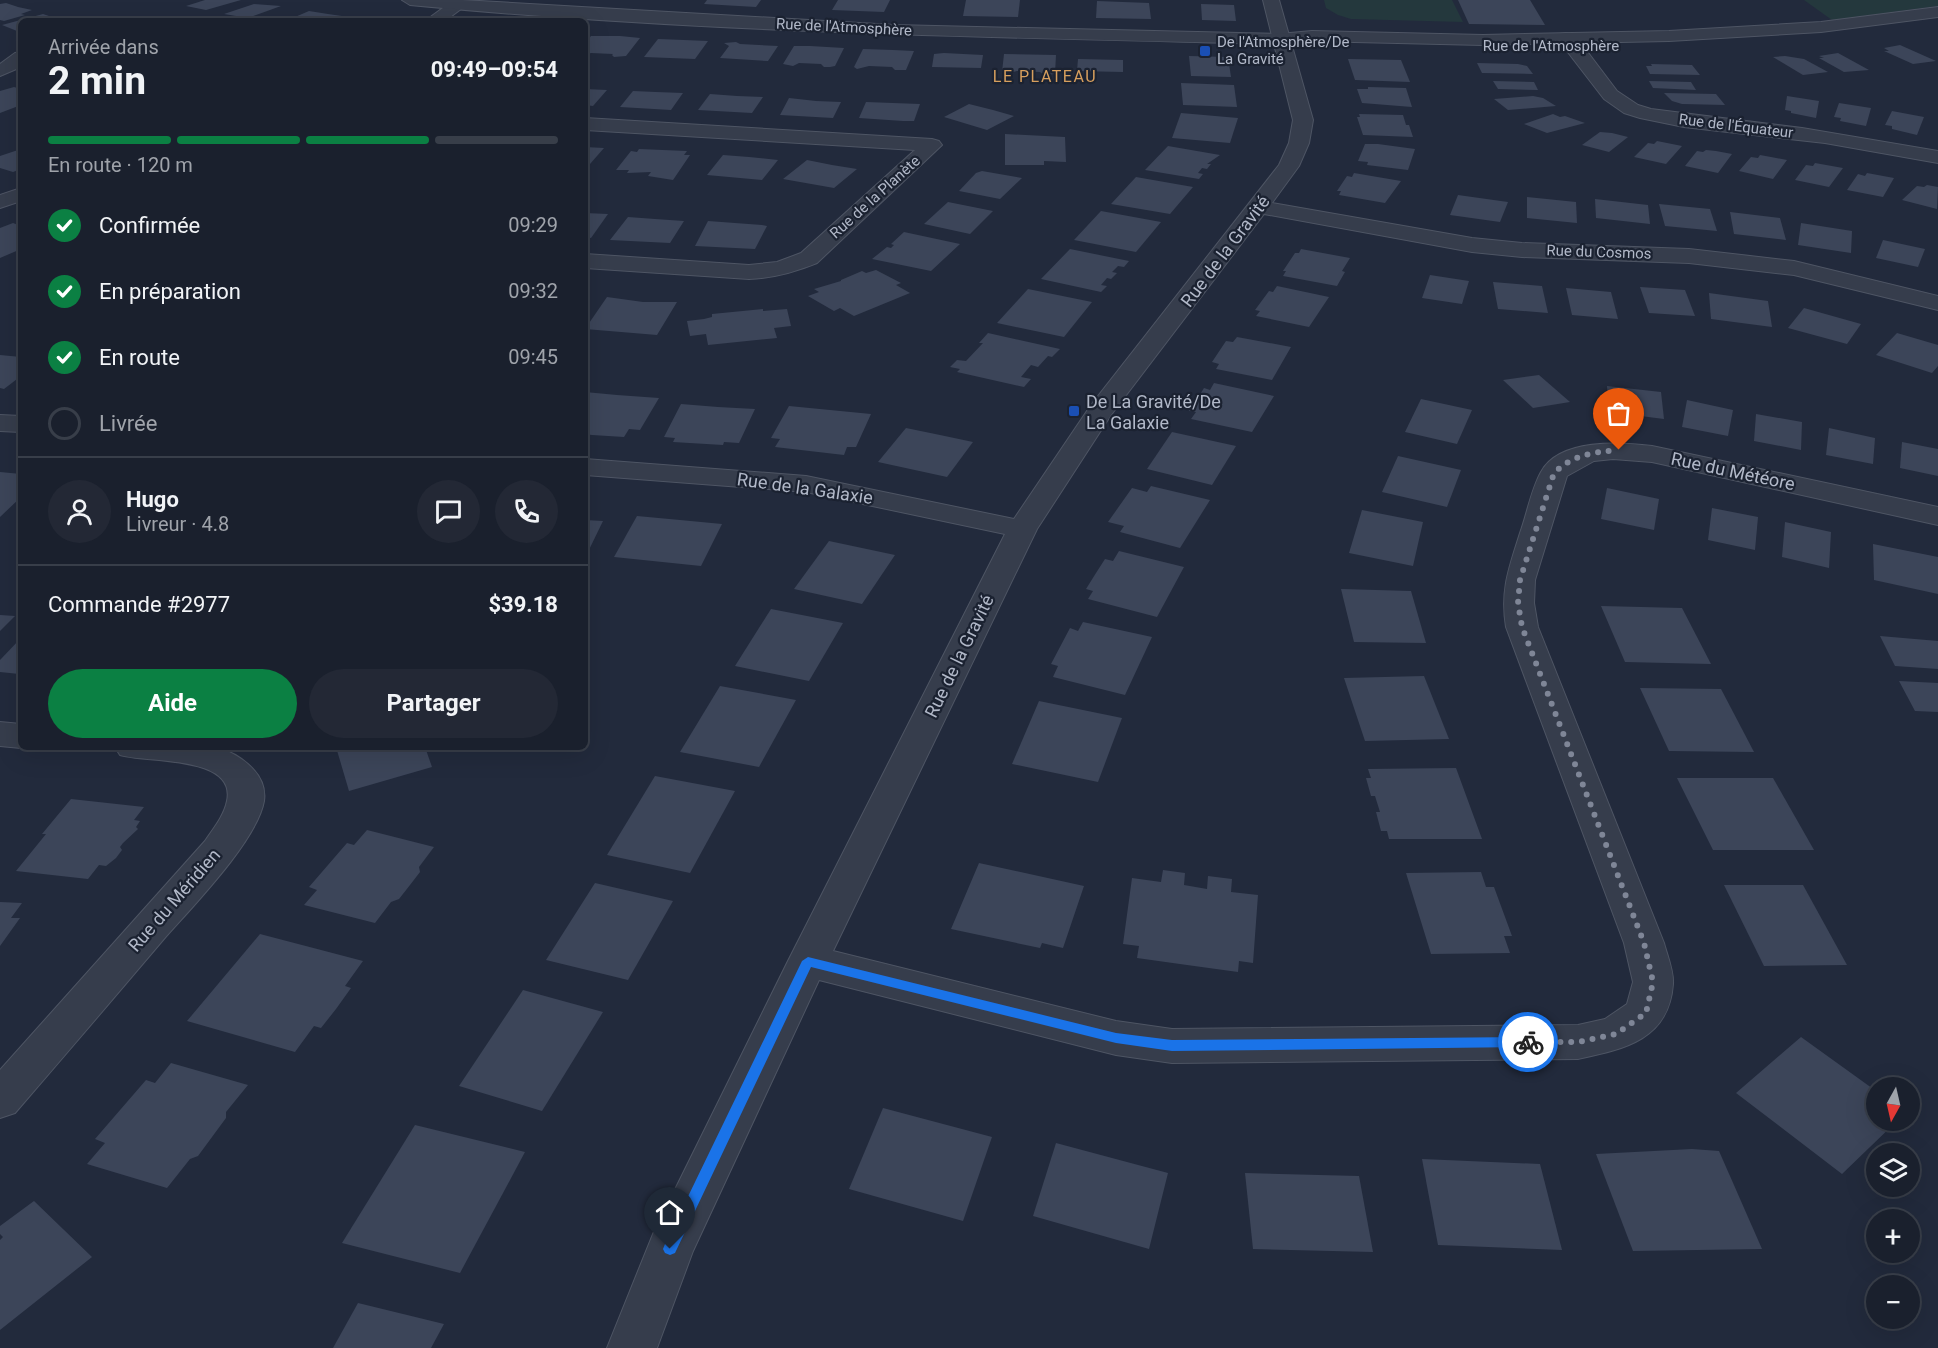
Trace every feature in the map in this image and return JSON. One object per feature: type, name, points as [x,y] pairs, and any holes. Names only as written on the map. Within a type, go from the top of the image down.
[{"type":"street","name":"Rue de l'Atmosphère","points":[[410,0],[457,6],[894,30],[1279,39],[1316,44],[1699,43],[1785,37],[1821,27],[1938,12]]},
{"type":"street","name":"Rue de la Gravité","points":[[632,1348],[670,1249],[808,961],[1022,529],[1100,411],[1289,166],[1299,143],[1303,120],[1270,0]]},
{"type":"street","points":[[438,18],[457,6]]},
{"type":"street","name":"Rue de l'Équateur","points":[[1571,43],[1610,94],[1629,109],[1672,119],[1814,136],[1938,157]]},
{"type":"street","points":[[0,71],[12,66],[16,52]]},
{"type":"street","name":"Rue de la Planète","points":[[588,124],[932,145],[809,258],[791,266],[768,272],[749,272],[588,261]]},
{"type":"street","points":[[0,202],[18,195]]},
{"type":"street","name":"Rue du Cosmos","points":[[1259,207],[1472,245],[1522,250],[1689,256],[1784,266],[1852,280],[1938,303]]},
{"type":"street","points":[[0,423],[18,424]]},
{"type":"street","name":"Rue du Météore","points":[[808,961],[1116,1038],[1172,1046],[1578,1042],[1616,1034],[1646,1013],[1653,982],[1644,943],[1522,627],[1518,603],[1520,580],[1554,473],[1566,462],[1580,455],[1619,450],[1652,454],[1938,516]]},
{"type":"street","name":"Rue de la Galaxie","points":[[588,467],[806,484],[1022,529]]},
{"type":"street","points":[[0,734],[18,736]]},
{"type":"street","name":"Rue du Méridien","points":[[0,1100],[218,851],[237,822],[246,795],[239,774],[222,759],[162,750]]},
{"type":"green space","points":[[1324,0],[1452,0],[1463,22],[1351,19],[1326,8]]},
{"type":"green space","points":[[1804,0],[1938,0],[1938,6],[1832,20]]},
{"type":"building","points":[[205,0],[241,0],[206,10],[186,6]]},
{"type":"building","points":[[707,0],[761,0],[756,7],[704,4]]},
{"type":"building","points":[[838,0],[890,0],[884,12],[832,10]]},
{"type":"building","points":[[966,0],[1020,0],[1018,17],[963,16]]},
{"type":"building","points":[[1458,0],[1530,0],[1545,25],[1469,24]]},
{"type":"building","points":[[1097,1],[1149,3],[1151,19],[1096,18]]},
{"type":"building","points":[[6,3],[32,10],[21,14],[25,15],[0,20],[0,4]]},
{"type":"building","points":[[254,4],[281,6],[248,18],[224,14]]},
{"type":"building","points":[[1201,4],[1234,5],[1236,21],[1202,20]]},
{"type":"building","points":[[309,11],[342,16],[338,18],[293,18]]},
{"type":"building","points":[[43,14],[55,18],[28,18]]},
{"type":"building","points":[[18,21],[18,31],[17,31],[2,25]]},
{"type":"building","points":[[591,36],[640,38],[626,56],[614,57],[613,54],[588,54],[588,40]]},
{"type":"building","points":[[658,39],[708,41],[695,59],[644,57]]},
{"type":"building","points":[[724,43],[778,46],[768,61],[720,58],[729,46]]},
{"type":"building","points":[[1900,45],[1936,61],[1913,64],[1884,51],[1889,51],[1884,48]]},
{"type":"building","points":[[794,46],[844,48],[835,66],[783,64]]},
{"type":"building","points":[[863,49],[914,51],[906,70],[869,66],[857,69],[854,67]]},
{"type":"building","points":[[1838,53],[1869,70],[1844,72],[1819,58],[1824,58],[1819,56]]},
{"type":"building","points":[[934,54],[983,55],[981,68],[932,67]]},
{"type":"building","points":[[1004,54],[1056,55],[1055,74],[1044,75],[1040,72],[1017,71],[1005,74],[1002,72]]},
{"type":"building","points":[[1189,56],[1228,57],[1231,77],[1191,76]]},
{"type":"building","points":[[1773,57],[1804,59],[1828,72],[1803,75]]},
{"type":"building","points":[[1078,59],[1123,60],[1123,72],[1077,71]]},
{"type":"building","points":[[1348,59],[1401,60],[1410,82],[1355,80]]},
{"type":"building","points":[[1477,63],[1518,64],[1527,66],[1533,74],[1482,73]]},
{"type":"building","points":[[1651,64],[1692,65],[1700,75],[1650,74],[1646,66],[1652,66]]},
{"type":"building","points":[[1493,81],[1534,82],[1538,90],[1498,89]]},
{"type":"building","points":[[1649,81],[1691,82],[1696,90],[1653,88]]},
{"type":"building","points":[[1181,83],[1234,85],[1237,107],[1183,105]]},
{"type":"building","points":[[1368,87],[1406,88],[1412,107],[1362,103],[1357,89],[1368,89]]},
{"type":"building","points":[[18,88],[18,106],[0,113],[0,91]]},
{"type":"building","points":[[588,89],[607,90],[593,106],[588,105]]},
{"type":"building","points":[[633,91],[683,93],[671,110],[620,107]]},
{"type":"building","points":[[1664,93],[1716,94],[1725,105],[1682,104],[1672,101]]},
{"type":"building","points":[[710,94],[763,97],[752,113],[698,110]]},
{"type":"building","points":[[1533,96],[1543,98],[1556,106],[1508,110],[1494,99]]},
{"type":"building","points":[[1787,96],[1819,101],[1816,118],[1785,110]]},
{"type":"building","points":[[789,98],[841,102],[833,118],[780,115]]},
{"type":"building","points":[[866,102],[920,104],[914,121],[903,121],[859,118]]},
{"type":"building","points":[[1839,103],[1871,108],[1866,126],[1840,121],[1841,118],[1834,117]]},
{"type":"building","points":[[969,104],[1014,116],[987,130],[944,117]]},
{"type":"building","points":[[1892,111],[1924,117],[1917,135],[1885,125]]},
{"type":"building","points":[[1181,113],[1238,118],[1230,143],[1172,138]]},
{"type":"building","points":[[1359,114],[1403,115],[1413,137],[1363,135],[1357,117],[1360,117]]},
{"type":"building","points":[[1553,114],[1585,123],[1547,133],[1524,124]]},
{"type":"building","points":[[1600,132],[1628,137],[1609,152],[1582,145]]},
{"type":"building","points":[[1005,134],[1065,137],[1066,162],[1044,161],[1044,165],[1005,165]]},
{"type":"building","points":[[1657,141],[1682,146],[1666,164],[1634,157],[1648,143],[1654,144]]},
{"type":"building","points":[[1365,144],[1415,149],[1408,170],[1367,165],[1368,162],[1358,161]]},
{"type":"building","points":[[1168,146],[1220,155],[1207,164],[1211,164],[1207,169],[1202,168],[1198,173],[1203,174],[1199,179],[1145,170]]},
{"type":"building","points":[[588,147],[604,148],[588,164]]},
{"type":"building","points":[[639,149],[687,151],[684,155],[690,155],[673,180],[648,176],[651,172],[627,173],[629,170],[616,170],[631,151],[637,152]]},
{"type":"building","points":[[18,150],[18,170],[13,172],[0,168],[0,156]]},
{"type":"building","points":[[1697,151],[1732,154],[1718,173],[1685,166]]},
{"type":"building","points":[[723,155],[778,160],[762,180],[707,175]]},
{"type":"building","points":[[1760,155],[1787,160],[1773,179],[1739,171],[1751,157],[1758,158]]},
{"type":"building","points":[[807,160],[857,169],[834,188],[783,179]]},
{"type":"building","points":[[1815,163],[1843,168],[1829,187],[1795,180],[1806,165],[1813,166]]},
{"type":"building","points":[[982,171],[1022,178],[1000,199],[959,191],[976,173]]},
{"type":"building","points":[[1354,173],[1401,181],[1385,203],[1339,195],[1341,191],[1337,191],[1347,176],[1352,177]]},
{"type":"building","points":[[1867,173],[1894,178],[1883,197],[1847,190],[1858,174],[1865,176]]},
{"type":"building","points":[[1136,177],[1193,187],[1170,214],[1111,204]]},
{"type":"building","points":[[1917,186],[1938,187],[1937,209],[1902,200]]},
{"type":"building","points":[[1458,195],[1508,202],[1500,222],[1450,215]]},
{"type":"building","points":[[1527,197],[1576,202],[1577,223],[1527,218]]},
{"type":"building","points":[[1595,199],[1648,205],[1650,224],[1596,218]]},
{"type":"building","points":[[948,202],[993,211],[970,234],[924,224]]},
{"type":"building","points":[[1659,204],[1710,209],[1717,231],[1665,226]]},
{"type":"building","points":[[1101,211],[1161,222],[1136,252],[1074,240]]},
{"type":"building","points":[[1730,212],[1780,218],[1786,240],[1734,234]]},
{"type":"building","points":[[588,213],[608,214],[591,238],[588,238]]},
{"type":"building","points":[[628,217],[684,221],[670,243],[610,240]]},
{"type":"building","points":[[708,221],[767,226],[755,249],[695,246]]},
{"type":"building","points":[[13,223],[18,225],[18,250],[0,258],[0,228]]},
{"type":"building","points":[[1801,223],[1852,231],[1851,253],[1798,245]]},
{"type":"building","points":[[904,232],[960,244],[931,271],[872,259],[887,247],[891,248],[894,245],[891,244]]},
{"type":"building","points":[[1883,240],[1925,249],[1918,267],[1876,258]]},
{"type":"building","points":[[1070,249],[1129,261],[1124,267],[1118,266],[1112,272],[1117,273],[1111,279],[1107,278],[1101,285],[1107,286],[1101,292],[1041,279]]},
{"type":"building","points":[[1301,249],[1350,258],[1337,286],[1283,276],[1286,271],[1283,271],[1295,253],[1299,253]]},
{"type":"building","points":[[876,270],[901,283],[896,285],[910,293],[854,316],[840,308],[834,311],[808,296],[819,292],[814,289],[841,281],[862,271],[866,273]]},
{"type":"building","points":[[1430,275],[1469,281],[1462,304],[1422,298]]},
{"type":"building","points":[[1493,282],[1542,286],[1548,313],[1498,309]]},
{"type":"building","points":[[1277,286],[1329,297],[1309,327],[1256,316],[1260,311],[1255,310],[1269,291],[1273,292]]},
{"type":"building","points":[[1640,287],[1685,290],[1695,316],[1649,313]]},
{"type":"building","points":[[1566,288],[1611,292],[1618,319],[1572,315]]},
{"type":"building","points":[[1028,289],[1092,302],[1064,337],[997,323]]},
{"type":"building","points":[[1709,293],[1768,301],[1772,327],[1711,319]]},
{"type":"building","points":[[607,297],[643,302],[677,302],[657,335],[588,329],[588,325]]},
{"type":"building","points":[[1804,308],[1861,324],[1847,344],[1788,328]]},
{"type":"building","points":[[763,309],[763,311],[787,309],[791,326],[774,328],[777,338],[708,345],[706,334],[690,336],[687,321],[712,317],[712,314]]},
{"type":"building","points":[[988,333],[1060,349],[1052,357],[1048,356],[1038,367],[1031,365],[1021,377],[1031,379],[1024,387],[957,372],[960,369],[950,367],[957,360],[966,361],[983,343],[979,343]]},
{"type":"building","points":[[1897,333],[1938,345],[1938,366],[1932,373],[1876,355]]},
{"type":"building","points":[[1237,337],[1291,347],[1272,380],[1216,369],[1219,364],[1212,362],[1226,341],[1233,342]]},
{"type":"building","points":[[0,355],[18,357],[18,378],[4,389],[0,388]]},
{"type":"building","points":[[1539,375],[1570,402],[1533,408],[1503,380]]},
{"type":"building","points":[[1214,383],[1274,396],[1252,432],[1191,419],[1196,412],[1189,411],[1204,388],[1210,390]]},
{"type":"building","points":[[1607,386],[1661,392],[1664,419],[1609,412]]},
{"type":"building","points":[[588,392],[659,398],[640,430],[629,429],[624,437],[588,434]]},
{"type":"building","points":[[1421,399],[1472,410],[1457,444],[1405,432]]},
{"type":"building","points":[[1687,400],[1733,410],[1728,436],[1682,427]]},
{"type":"building","points":[[681,404],[755,409],[739,443],[724,442],[723,445],[673,442],[675,438],[664,437]]},
{"type":"building","points":[[789,406],[871,414],[856,447],[847,447],[844,455],[775,447],[780,439],[771,438]]},
{"type":"building","points":[[1756,414],[1802,422],[1801,450],[1754,441]]},
{"type":"building","points":[[906,428],[973,442],[947,477],[878,462]]},
{"type":"building","points":[[1829,428],[1875,438],[1873,464],[1826,455]]},
{"type":"building","points":[[1172,432],[1236,446],[1212,485],[1147,469]]},
{"type":"building","points":[[1902,442],[1938,449],[1938,476],[1900,468]]},
{"type":"building","points":[[1398,456],[1461,470],[1447,507],[1382,492]]},
{"type":"building","points":[[0,472],[18,474],[18,500],[0,517]]},
{"type":"building","points":[[1151,486],[1210,500],[1180,548],[1120,532],[1124,526],[1108,522],[1132,488],[1147,492]]},
{"type":"building","points":[[1607,488],[1659,499],[1654,530],[1601,519]]},
{"type":"building","points":[[1712,508],[1758,517],[1755,550],[1708,540]]},
{"type":"building","points":[[1362,510],[1423,522],[1413,566],[1349,553]]},
{"type":"building","points":[[637,516],[722,524],[701,566],[614,557]]},
{"type":"building","points":[[588,520],[603,521],[588,552]]},
{"type":"building","points":[[1785,522],[1831,532],[1829,568],[1782,557]]},
{"type":"building","points":[[829,541],[895,555],[862,604],[794,589]]},
{"type":"building","points":[[1873,544],[1938,557],[1938,594],[1874,580]]},
{"type":"building","points":[[1119,551],[1184,567],[1157,617],[1088,599],[1093,591],[1086,589],[1105,559],[1113,561]]},
{"type":"building","points":[[1341,589],[1411,591],[1426,643],[1354,642]]},
{"type":"building","points":[[1601,606],[1682,608],[1711,664],[1625,662]]},
{"type":"building","points":[[771,609],[843,623],[809,681],[735,666]]},
{"type":"building","points":[[0,615],[15,616],[0,631]]},
{"type":"building","points":[[1083,622],[1152,637],[1125,695],[1053,677],[1058,666],[1051,664],[1070,628],[1078,631]]},
{"type":"building","points":[[1880,636],[1938,641],[1938,669],[1895,666]]},
{"type":"building","points":[[18,641],[18,674],[0,672],[0,660]]},
{"type":"building","points":[[1424,676],[1449,739],[1365,741],[1344,678]]},
{"type":"building","points":[[1899,681],[1938,683],[1938,712],[1915,711]]},
{"type":"building","points":[[720,686],[796,700],[759,767],[680,752]]},
{"type":"building","points":[[1640,688],[1721,689],[1754,752],[1669,751]]},
{"type":"building","points":[[1039,701],[1122,718],[1098,782],[1012,764]]},
{"type":"building","points":[[337,750],[426,750],[432,767],[349,791]]},
{"type":"building","points":[[1456,768],[1482,839],[1389,839],[1387,831],[1381,831],[1376,812],[1380,812],[1375,796],[1371,796],[1366,778],[1371,778],[1368,769]]},
{"type":"building","points":[[655,776],[735,791],[690,873],[607,855]]},
{"type":"building","points":[[1677,778],[1773,778],[1814,850],[1713,850]]},
{"type":"building","points":[[71,799],[144,807],[134,820],[140,821],[136,827],[138,829],[123,843],[120,847],[122,850],[116,858],[106,866],[99,865],[88,879],[16,871],[46,834],[42,834]]},
{"type":"building","points":[[367,830],[434,847],[419,867],[420,872],[410,885],[399,899],[391,902],[375,923],[304,905],[317,890],[309,887],[347,843],[354,845]]},
{"type":"building","points":[[979,863],[1084,886],[1063,948],[1042,943],[1040,948],[951,929]]},
{"type":"building","points":[[1163,870],[1185,873],[1184,885],[1207,889],[1208,876],[1232,879],[1231,892],[1258,895],[1253,963],[1239,961],[1238,972],[1137,958],[1139,946],[1123,944],[1132,878],[1161,882]]},
{"type":"building","points":[[1481,872],[1486,887],[1494,887],[1512,936],[1504,936],[1510,953],[1431,954],[1406,873]]},
{"type":"building","points":[[595,883],[673,901],[628,980],[546,960]]},
{"type":"building","points":[[1724,885],[1803,885],[1847,965],[1764,966]]},
{"type":"building","points":[[0,902],[22,903],[11,918],[20,918],[0,946]]},
{"type":"building","points":[[260,934],[363,961],[345,986],[351,988],[336,1009],[321,1028],[314,1026],[295,1052],[187,1021]]},
{"type":"building","points":[[523,990],[603,1012],[542,1111],[459,1086]]},
{"type":"building","points":[[1801,1037],[1866,1084],[1866,1131],[1887,1131],[1874,1143],[1866,1143],[1866,1151],[1842,1174],[1736,1093]]},
{"type":"building","points":[[171,1063],[248,1085],[226,1112],[226,1118],[198,1156],[190,1159],[167,1188],[87,1164],[105,1143],[95,1139],[146,1080],[155,1083]]},
{"type":"building","points":[[883,1108],[992,1137],[963,1221],[849,1189]]},
{"type":"building","points":[[415,1125],[525,1152],[460,1273],[342,1243]]},
{"type":"building","points":[[1056,1143],[1168,1173],[1149,1249],[1033,1216]]},
{"type":"building","points":[[1692,1149],[1719,1151],[1762,1249],[1633,1251],[1596,1154]]},
{"type":"building","points":[[1422,1159],[1540,1164],[1562,1250],[1438,1245]]},
{"type":"building","points":[[1245,1173],[1359,1176],[1373,1252],[1253,1249]]},
{"type":"building","points":[[34,1201],[92,1257],[0,1330],[0,1240],[3,1237],[0,1234],[0,1226]]},
{"type":"building","points":[[358,1303],[444,1324],[431,1348],[333,1348]]},
{"type":"way so far","points":[[1528,1042],[1578,1042],[1616,1034],[1646,1013],[1653,982],[1644,943],[1522,627],[1518,603],[1520,580],[1554,473],[1566,462],[1580,455],[1619,450]]},
{"type":"place","name":"De l'Atmosphère/De La Gravité","points":[[1205,51]]},
{"type":"place","name":"De La Gravité/De La Galaxie","points":[[1074,411]]},
{"type":"district","name":"LE PLATEAU","points":[[1045,76]]},
{"type":"route","points":[[670,1249],[808,961],[1116,1038],[1172,1046],[1528,1042]]}]
